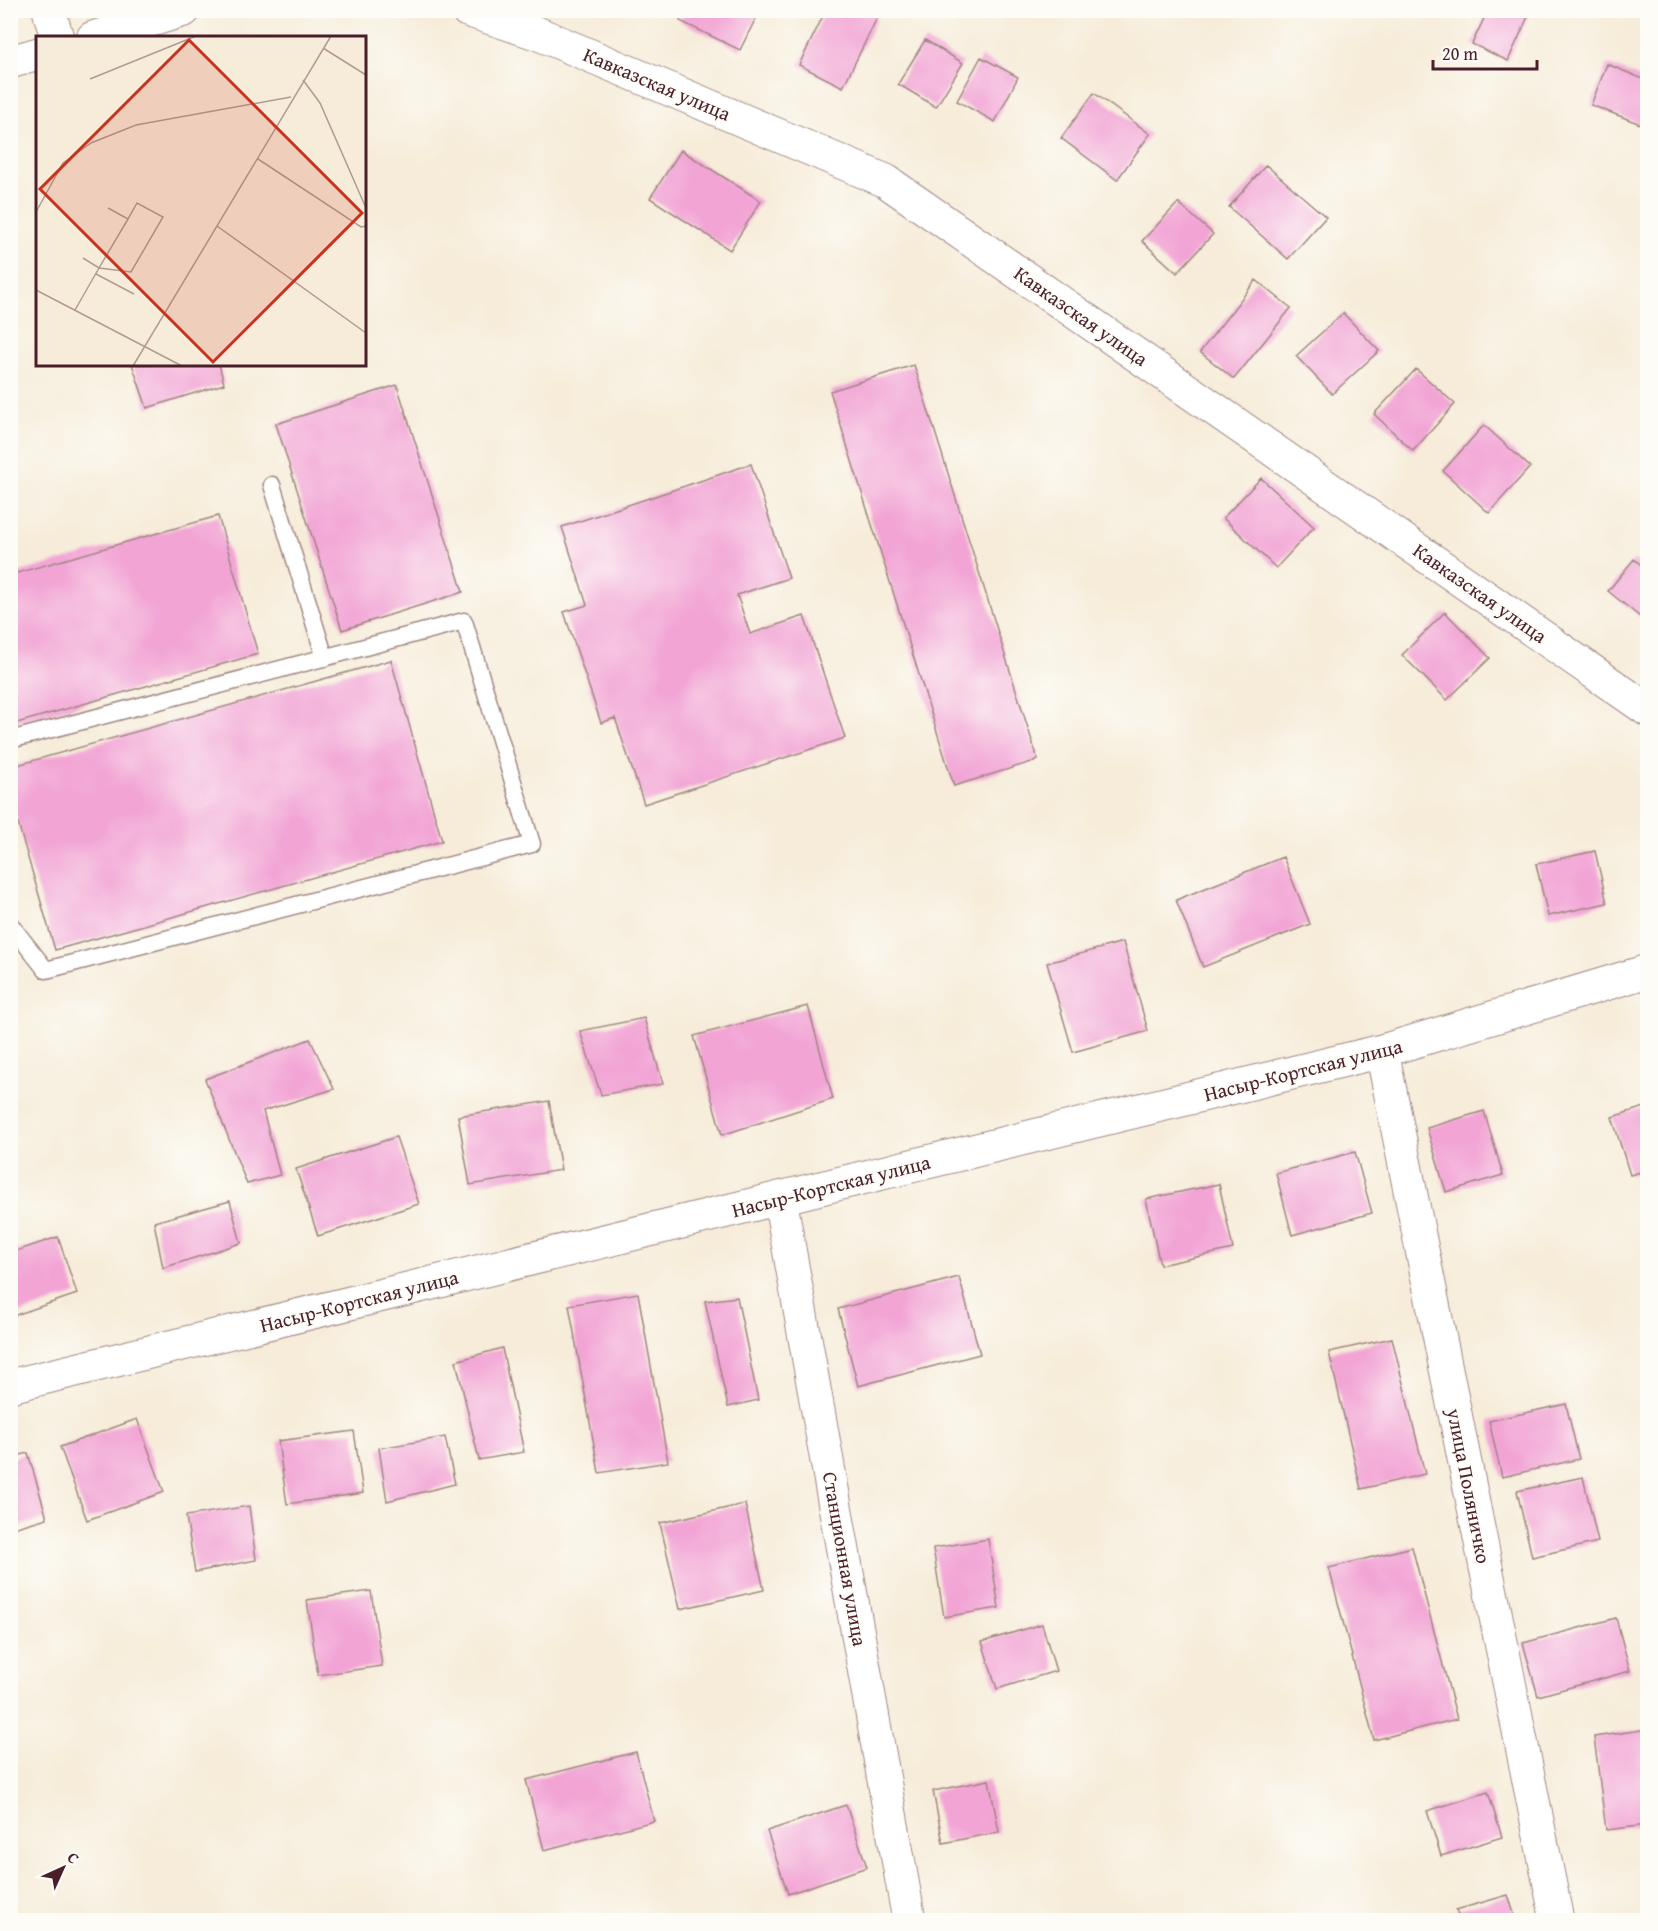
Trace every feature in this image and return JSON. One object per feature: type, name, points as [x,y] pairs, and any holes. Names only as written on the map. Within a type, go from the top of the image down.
[{"type":"street","points":[[49,10],[56,36]]},
{"type":"street","points":[[100,36],[184,10]]},
{"type":"street","name":"Кавказская улица","points":[[467,10],[539,34],[886,181],[1647,710]]},
{"type":"street","points":[[10,62],[36,55]]},
{"type":"street","name":"Насыр-Кортская улица","points":[[10,1386],[1382,1051],[1647,970]]},
{"type":"street","name":"улица Поляничко","points":[[1382,1051],[1557,1920]]},
{"type":"street","name":"Станционная улица","points":[[780,1198],[909,1920]]},
{"type":"lane","points":[[272,485],[326,658]]},
{"type":"lane","points":[[10,740],[464,621],[532,844],[46,970],[10,924]]},
{"type":"building","points":[[685,10],[760,10],[740,50],[680,21]]},
{"type":"building","points":[[826,10],[862,10],[877,18],[843,87],[799,65]]},
{"type":"building","points":[[1488,10],[1531,10],[1508,61],[1472,44]]},
{"type":"building","points":[[925,40],[963,63],[936,107],[898,84]]},
{"type":"building","points":[[981,57],[1018,77],[995,122],[957,101]]},
{"type":"building","points":[[1607,64],[1648,81],[1648,112],[1643,125],[1591,105]]},
{"type":"building","points":[[1094,93],[1150,134],[1117,180],[1061,138]]},
{"type":"building","points":[[681,150],[761,201],[730,250],[650,198]]},
{"type":"building","points":[[1266,165],[1326,217],[1288,259],[1229,207]]},
{"type":"building","points":[[1178,203],[1213,234],[1177,273],[1142,241]]},
{"type":"building","points":[[1256,280],[1291,308],[1234,379],[1200,352]]},
{"type":"building","points":[[1343,313],[1379,351],[1332,394],[1296,356]]},
{"type":"building","points":[[914,365],[1038,760],[954,786],[830,391]]},
{"type":"building","points":[[133,366],[220,366],[224,384],[147,408]]},
{"type":"building","points":[[1416,369],[1455,404],[1413,451],[1374,414]]},
{"type":"building","points":[[397,385],[463,592],[342,630],[276,424]]},
{"type":"building","points":[[1484,425],[1530,467],[1489,513],[1443,471]]},
{"type":"building","points":[[751,464],[789,578],[737,595],[750,634],[804,616],[845,738],[644,804],[615,718],[601,723],[564,612],[587,605],[562,527]]},
{"type":"building","points":[[1261,478],[1314,527],[1276,568],[1223,518]]},
{"type":"building","points":[[218,516],[258,654],[10,725],[10,575]]},
{"type":"building","points":[[1634,559],[1648,571],[1648,618],[1645,621],[1608,591]]},
{"type":"building","points":[[1445,612],[1490,658],[1447,700],[1402,655]]},
{"type":"building","points":[[391,660],[442,841],[55,950],[10,796],[10,767]]},
{"type":"building","points":[[1595,851],[1607,903],[1548,916],[1536,864]]},
{"type":"building","points":[[1283,857],[1310,924],[1203,967],[1176,900]]},
{"type":"building","points":[[1123,942],[1148,1031],[1073,1052],[1047,963]]},
{"type":"building","points":[[808,1006],[833,1099],[722,1135],[694,1036]]},
{"type":"building","points":[[644,1018],[663,1084],[601,1095],[580,1031]]},
{"type":"building","points":[[310,1039],[334,1089],[263,1111],[280,1175],[247,1184],[205,1079]]},
{"type":"building","points":[[549,1101],[561,1170],[470,1185],[458,1116]]},
{"type":"building","points":[[1648,1106],[1648,1170],[1630,1175],[1612,1117]]},
{"type":"building","points":[[1484,1111],[1503,1175],[1446,1192],[1427,1128]]},
{"type":"building","points":[[396,1137],[419,1204],[318,1236],[296,1169]]},
{"type":"building","points":[[1355,1152],[1372,1213],[1292,1235],[1276,1173]]},
{"type":"building","points":[[1219,1184],[1233,1249],[1160,1265],[1146,1199]]},
{"type":"building","points":[[230,1201],[241,1243],[163,1268],[154,1222]]},
{"type":"building","points":[[58,1237],[77,1294],[10,1317],[10,1253]]},
{"type":"building","points":[[959,1277],[980,1354],[858,1386],[838,1309]]},
{"type":"building","points":[[638,1293],[668,1462],[599,1473],[569,1305]]},
{"type":"building","points":[[737,1297],[758,1400],[728,1407],[705,1301]]},
{"type":"building","points":[[1392,1338],[1425,1474],[1361,1489],[1329,1352]]},
{"type":"building","points":[[502,1348],[524,1452],[479,1460],[456,1361]]},
{"type":"building","points":[[1566,1404],[1579,1459],[1502,1477],[1489,1421]]},
{"type":"building","points":[[137,1419],[164,1492],[87,1520],[60,1447]]},
{"type":"building","points":[[354,1431],[363,1493],[287,1504],[278,1441]]},
{"type":"building","points":[[445,1437],[455,1484],[387,1501],[379,1448]]},
{"type":"building","points":[[28,1453],[47,1518],[10,1529],[10,1458]]},
{"type":"building","points":[[1583,1477],[1598,1542],[1532,1557],[1517,1491]]},
{"type":"building","points":[[745,1504],[764,1590],[680,1609],[660,1523]]},
{"type":"building","points":[[249,1506],[256,1560],[195,1572],[186,1516]]},
{"type":"building","points":[[988,1539],[999,1608],[944,1617],[933,1548]]},
{"type":"building","points":[[1412,1547],[1457,1719],[1374,1740],[1329,1568]]},
{"type":"building","points":[[371,1591],[382,1666],[318,1675],[307,1600]]},
{"type":"building","points":[[1616,1618],[1630,1671],[1538,1696],[1523,1643]]},
{"type":"building","points":[[1042,1624],[1056,1671],[997,1689],[982,1642]]},
{"type":"building","points":[[1648,1729],[1648,1825],[1606,1830],[1594,1737]]},
{"type":"building","points":[[636,1752],[654,1821],[544,1850],[526,1780]]},
{"type":"building","points":[[989,1780],[999,1832],[943,1843],[933,1791]]},
{"type":"building","points":[[1488,1792],[1502,1837],[1441,1856],[1427,1811]]},
{"type":"building","points":[[846,1805],[867,1867],[788,1894],[767,1831]]},
{"type":"building","points":[[1508,1895],[1516,1920],[1460,1920],[1456,1910]]}]
